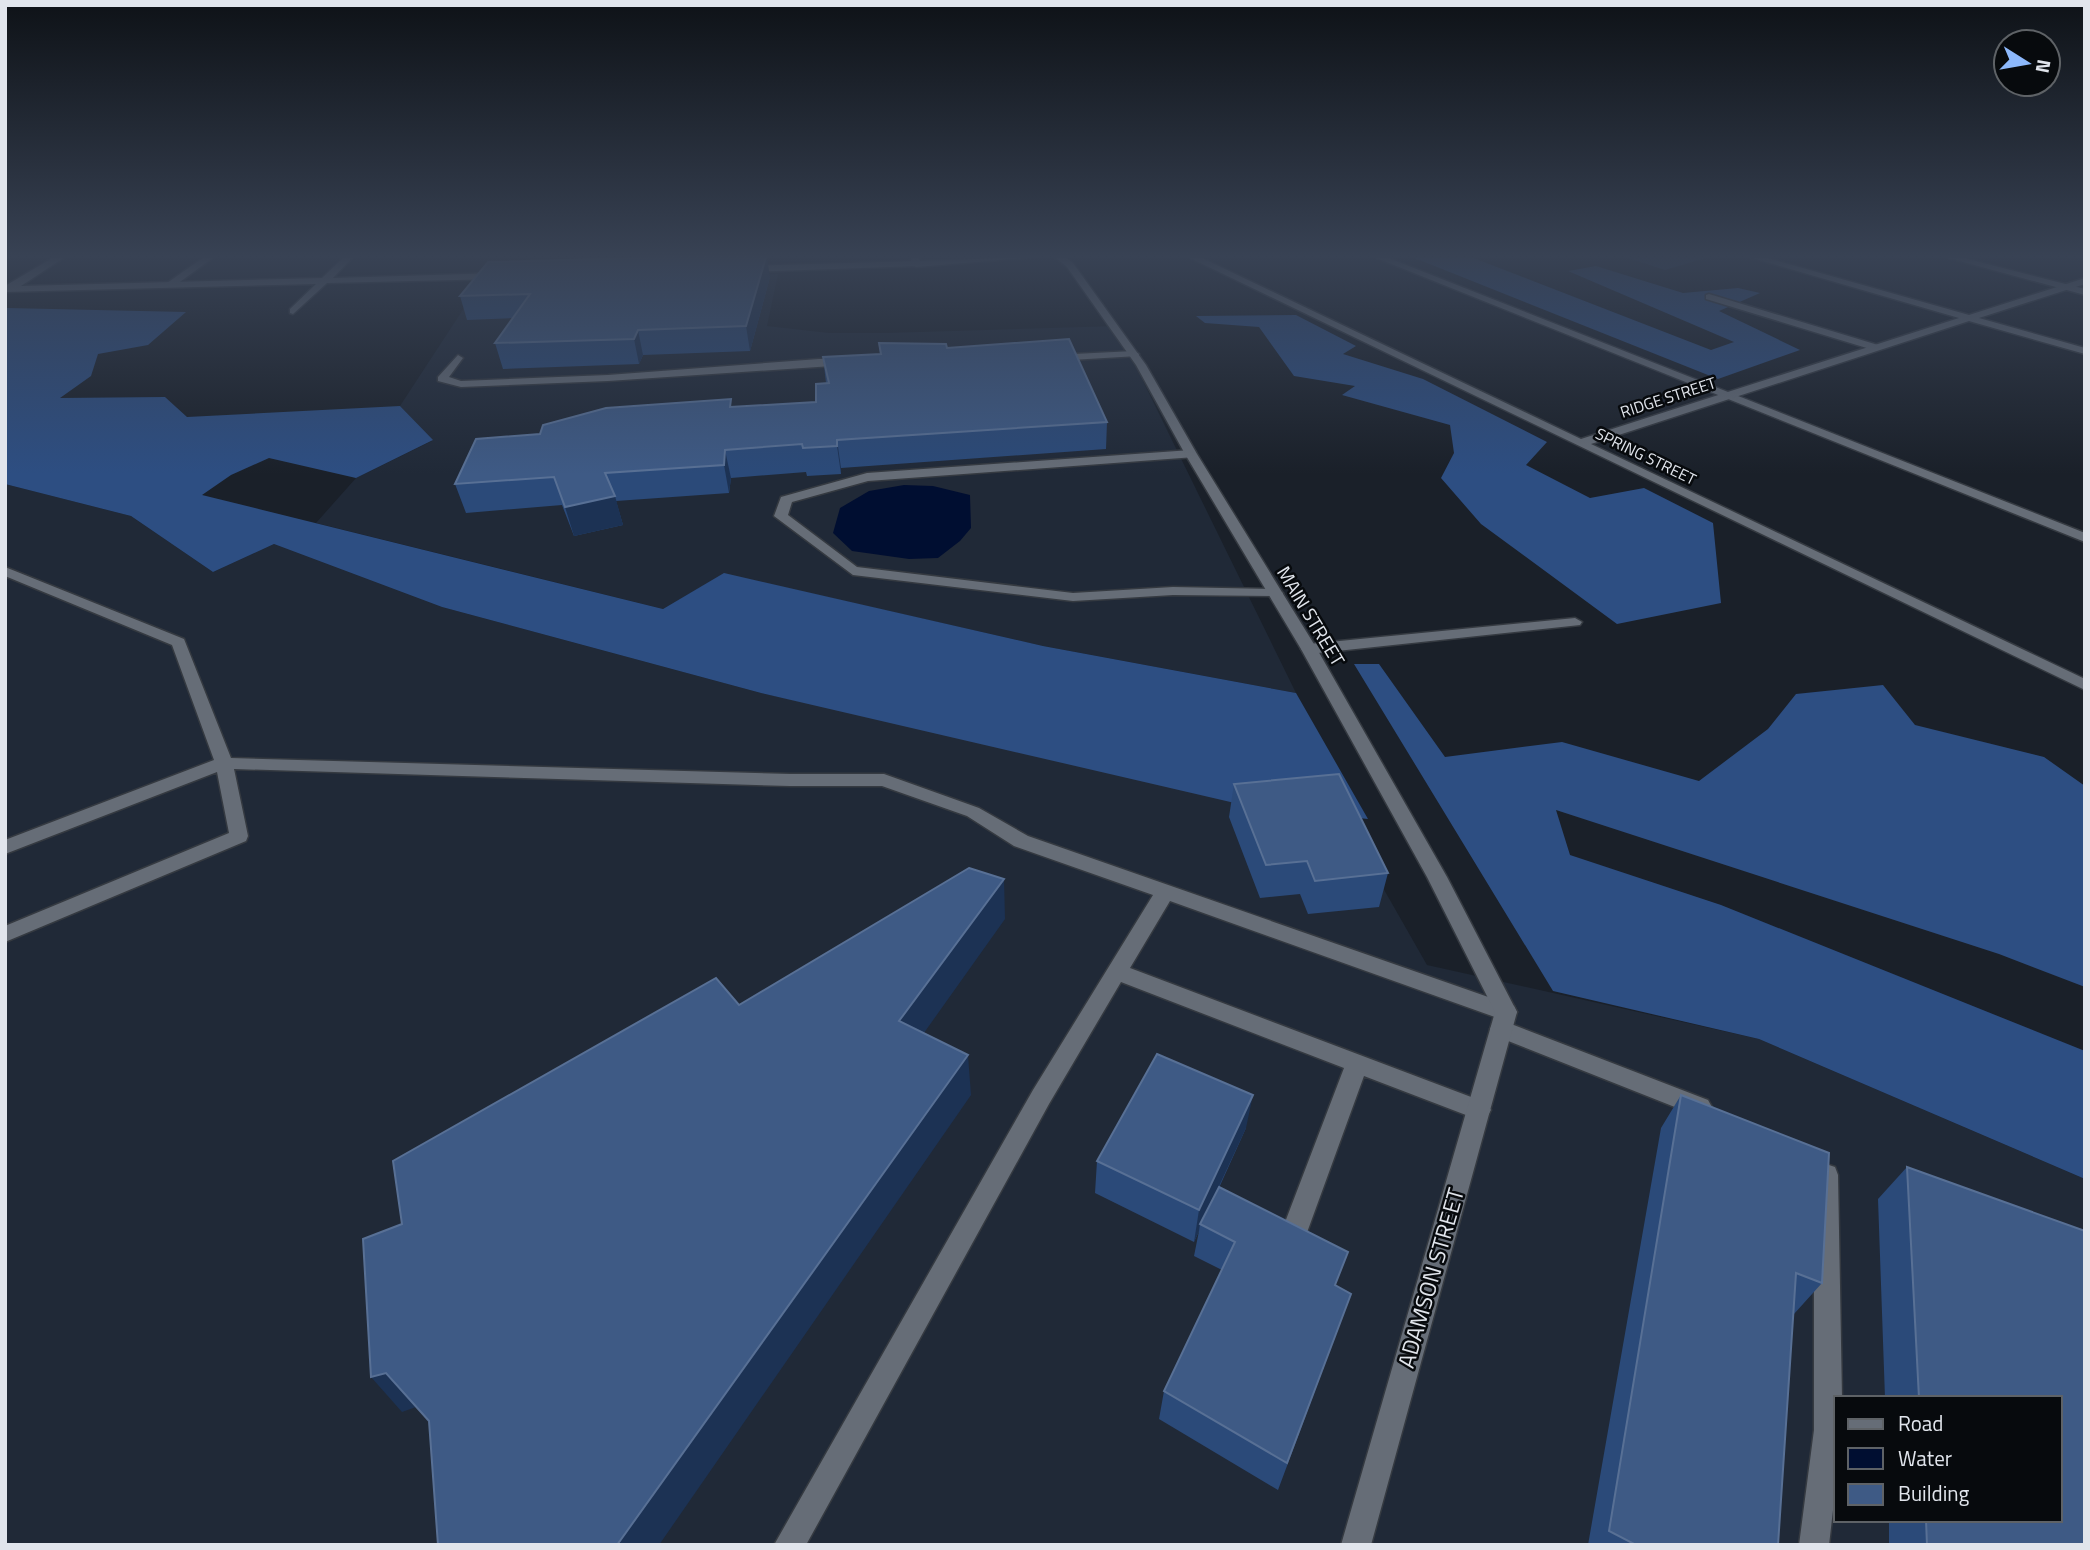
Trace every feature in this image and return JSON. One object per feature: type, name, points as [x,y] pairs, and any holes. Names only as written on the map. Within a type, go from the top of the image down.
[{"type":"street","name":"MAIN STREET","points":[[1116,329],[1134,354],[1191,454],[1310,649],[1437,877],[1504,1020]]},
{"type":"street","name":"SPRING STREET","points":[[1344,329],[2085,685]]},
{"type":"street","points":[[1560,329],[2085,538]]},
{"type":"street","points":[[1814,329],[1874,348]]},
{"type":"street","name":"RIDGE STREET","points":[[1581,443],[1933,329]]},
{"type":"street","points":[[2009,329],[2085,351]]},
{"type":"street","points":[[1037,359],[1134,354]]},
{"type":"street","points":[[457,358],[442,379],[461,384],[608,378],[820,362],[861,362]]},
{"type":"street","points":[[1191,454],[867,477],[786,500],[781,516],[853,571],[1073,597],[1173,590],[1276,593]]},
{"type":"street","points":[[5,571],[179,642],[224,763],[239,836],[5,934]]},
{"type":"street","points":[[1310,649],[1575,621]]},
{"type":"street","points":[[5,846],[224,763],[776,780],[884,780],[973,812],[1021,841],[1165,892],[1504,1020],[1717,1114]]},
{"type":"street","points":[[789,1545],[1041,1097],[1165,892]]},
{"type":"street","points":[[1117,972],[1479,1110]]},
{"type":"street","name":"ADAMSON STREET","points":[[1356,1545],[1504,1020]]},
{"type":"street","points":[[1292,1238],[1357,1064]]},
{"type":"street","points":[[1814,1152],[1826,1156],[1828,1430],[1814,1545]]},
{"type":"shaded area","points":[[7,329],[166,329],[148,345],[98,354],[91,376],[60,398],[165,397],[187,417],[400,406],[433,440],[356,478],[269,458],[231,475],[202,495],[663,609],[724,573],[1043,646],[1296,693],[1368,819],[1252,807],[761,693],[442,607],[274,544],[213,572],[131,516],[5,484]]},
{"type":"shaded area","points":[[450,329],[797,329],[829,333],[886,333],[1118,329],[1296,693],[1043,646],[724,574],[663,609],[316,523],[356,478],[432,441],[400,406]]},
{"type":"shaded area","points":[[1261,329],[1324,329],[1356,346],[1343,354],[1423,379],[1547,442],[1526,465],[1590,498],[1644,488],[1713,523],[1721,603],[1617,624],[1481,524],[1441,478],[1454,453],[1450,425],[1342,395],[1355,386],[1294,376]]},
{"type":"shaded area","points":[[1593,329],[1658,329],[1711,350],[1734,342],[1704,329],[1757,329],[1800,350],[1718,379]]},
{"type":"shaded area","points":[[5,484],[131,516],[213,572],[274,544],[442,607],[761,693],[1342,816],[1427,965],[1759,1039],[2085,1179],[2085,1545],[5,1545]]},
{"type":"shaded area","points":[[1354,664],[1379,664],[1445,757],[1562,742],[1699,781],[1768,729],[1796,694],[1883,685],[1915,725],[2044,757],[2085,786],[2085,987],[1999,954],[1556,810],[1570,855],[1721,905],[2085,1051],[2085,1179],[1759,1039],[1553,991]]},
{"type":"water","points":[[904,485],[933,486],[970,495],[971,528],[960,541],[938,558],[909,559],[852,551],[833,533],[840,508],[869,491]]},
{"type":"building","points":[[505,329],[656,329],[638,330],[634,339],[495,343]]},
{"type":"building","points":[[1069,339],[1107,422],[837,440],[837,446],[803,448],[802,444],[725,450],[724,465],[605,473],[615,496],[565,507],[554,477],[455,484],[476,439],[540,434],[543,425],[606,408],[731,399],[730,407],[816,402],[816,384],[829,383],[823,357],[881,354],[879,343],[946,344],[947,348]]},
{"type":"building","points":[[1339,774],[1388,873],[1315,881],[1307,861],[1266,865],[1234,784]]},
{"type":"building","points":[[969,868],[1004,879],[899,1021],[968,1055],[617,1545],[438,1545],[429,1421],[386,1373],[371,1377],[363,1239],[402,1224],[393,1161],[716,978],[739,1005]]},
{"type":"building","points":[[1157,1054],[1253,1095],[1199,1210],[1097,1161]]},
{"type":"building","points":[[1681,1095],[1829,1153],[1822,1283],[1796,1273],[1778,1545],[1636,1545],[1609,1531]]},
{"type":"building","points":[[1907,1167],[2085,1231],[2085,1545],[1927,1545],[1926,1522],[2062,1522],[2062,1396],[1919,1396]]},
{"type":"building","points":[[1219,1187],[1348,1252],[1335,1285],[1351,1294],[1287,1463],[1164,1391],[1235,1242],[1200,1224]]}]
